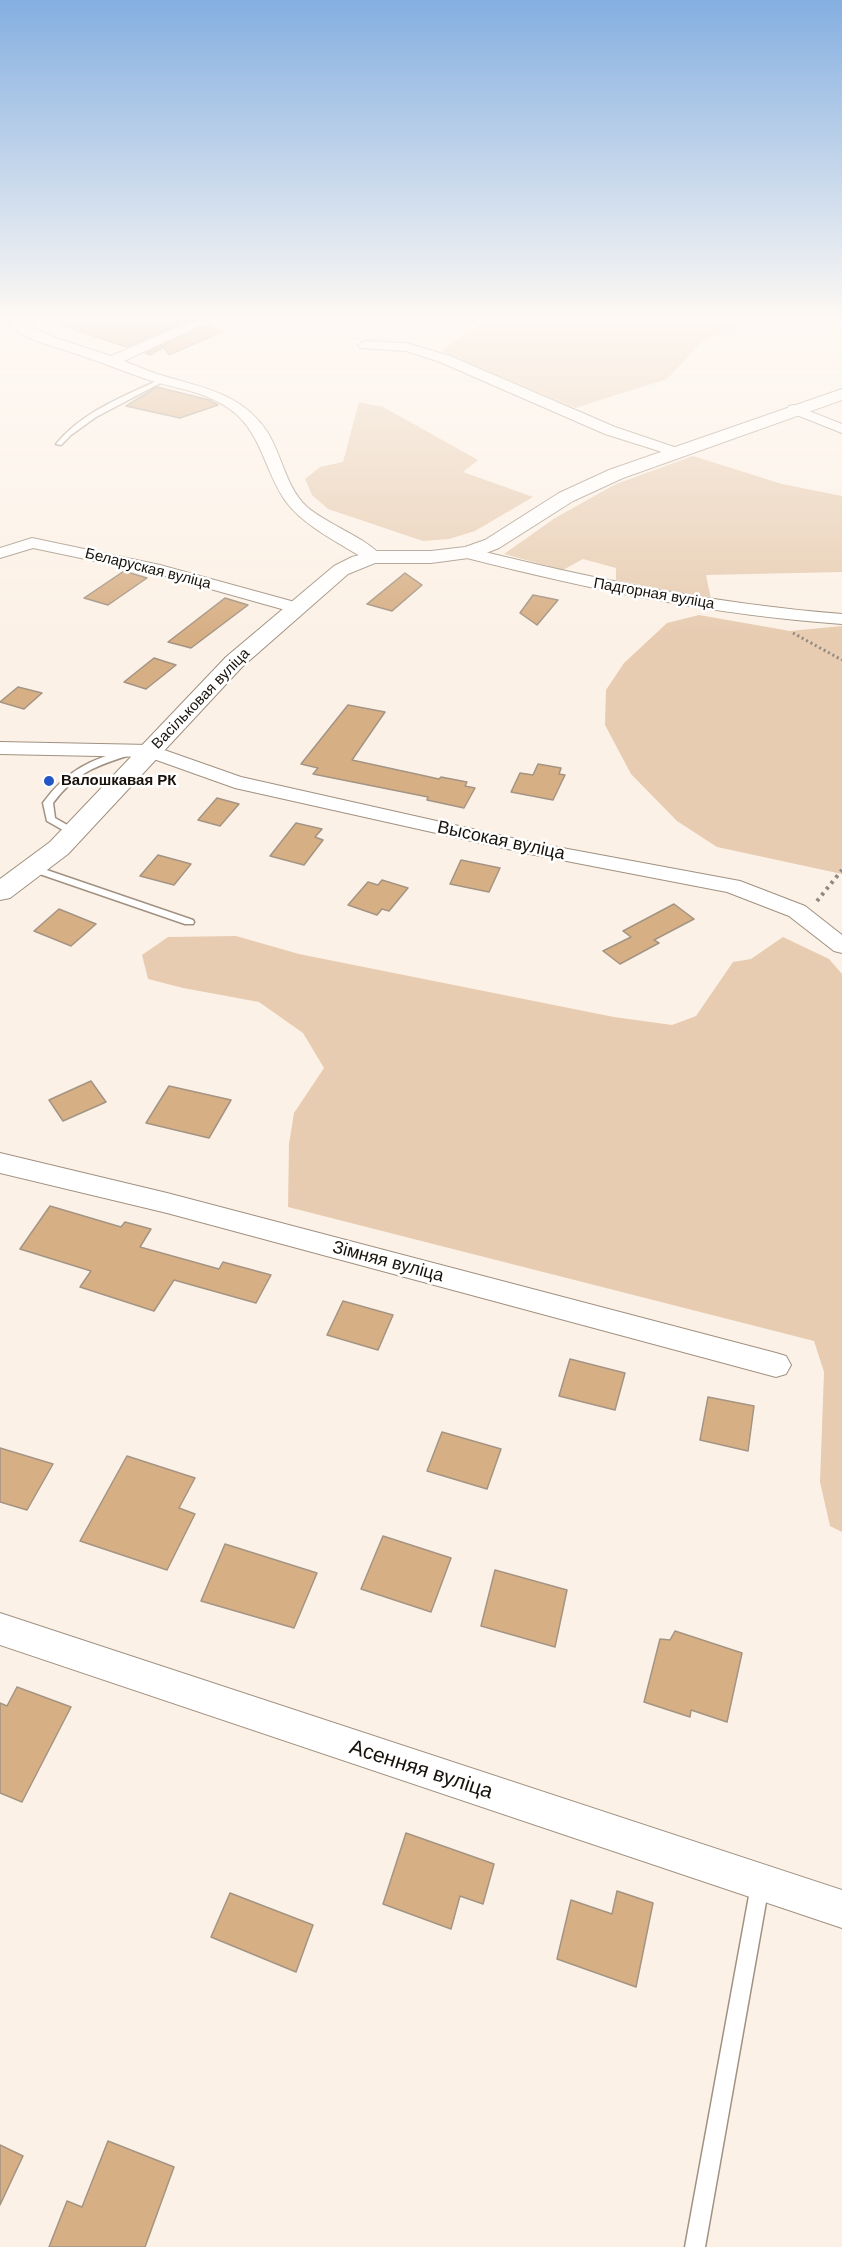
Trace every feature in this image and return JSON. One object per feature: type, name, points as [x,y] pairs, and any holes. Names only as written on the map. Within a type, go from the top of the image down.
[{"type":"street","points":[[256,426],[292,500],[301,510],[383,557],[431,558],[469,553],[492,544],[566,496],[616,474],[750,426]]},
{"type":"street","points":[[599,426],[656,448],[678,453]]},
{"type":"street","name":"Беларуская вуліца","points":[[0,553],[32,543],[160,570],[296,608]]},
{"type":"street","name":"Падгорная вуліца","points":[[469,553],[587,582],[776,615],[842,619]]},
{"type":"street","name":"Васільковая вуліца","points":[[0,892],[59,848],[142,751],[234,662],[341,570],[359,561],[383,557]]},
{"type":"street","points":[[0,748],[142,751]]},
{"type":"street","name":"Высокая вуліца","points":[[142,751],[235,782],[530,848],[732,886],[797,911],[842,946]]},
{"type":"street","name":"Зімняя вуліца","points":[[0,1163],[167,1203],[776,1365]]},
{"type":"street","name":"Асенняя вуліца","points":[[0,1629],[842,1909]]},
{"type":"lane","points":[[59,444],[66,435],[80,426]]},
{"type":"lane","points":[[74,832],[50,819],[48,802],[61,783],[87,765],[142,751]]},
{"type":"lane","points":[[32,868],[189,922]]},
{"type":"lane","points":[[695,2247],[761,1883]]},
{"type":"path","points":[[776,615],[790,631],[842,660]]},
{"type":"path","points":[[797,911],[820,899],[842,870]]},
{"type":"shaded area","points":[[353,426],[417,426],[478,460],[463,472],[533,497],[475,531],[449,539],[423,541],[328,509],[312,495],[305,479],[320,467],[343,462]]},
{"type":"shaded area","points":[[693,456],[782,484],[842,496],[842,572],[706,575],[711,599],[616,580],[616,568],[583,559],[563,570],[504,554],[555,518],[616,484]]},
{"type":"shaded area","points":[[699,615],[790,631],[842,626],[842,874],[717,847],[677,821],[631,774],[605,725],[606,690],[624,663],[667,623]]},
{"type":"shaded area","points":[[236,936],[299,954],[614,1017],[672,1025],[696,1016],[733,962],[751,959],[783,937],[829,959],[842,974],[842,1532],[830,1526],[820,1482],[824,1372],[814,1341],[288,1207],[289,1144],[294,1113],[324,1068],[303,1033],[259,1002],[148,979],[142,955],[168,937]]},
{"type":"building","points":[[124,571],[147,578],[108,605],[84,598]]},
{"type":"building","points":[[405,573],[422,585],[392,611],[367,604]]},
{"type":"building","points":[[533,595],[558,600],[537,625],[520,613]]},
{"type":"building","points":[[225,598],[248,605],[191,648],[168,642]]},
{"type":"building","points":[[154,658],[176,665],[146,689],[124,682]]},
{"type":"building","points":[[18,687],[42,693],[24,709],[0,702]]},
{"type":"building","points":[[348,705],[385,712],[352,760],[439,779],[441,777],[467,782],[465,786],[475,788],[464,808],[427,800],[428,797],[313,774],[318,768],[301,764]]},
{"type":"building","points":[[538,764],[561,768],[559,774],[565,775],[553,800],[511,792],[520,773],[533,775]]},
{"type":"building","points":[[217,798],[239,804],[220,826],[198,820]]},
{"type":"building","points":[[296,823],[322,829],[315,837],[323,840],[304,865],[270,856]]},
{"type":"building","points":[[158,855],[191,864],[174,885],[140,876]]},
{"type":"building","points":[[461,860],[500,868],[489,892],[450,884]]},
{"type":"building","points":[[382,880],[408,888],[389,911],[382,909],[377,915],[348,905],[368,882],[378,885]]},
{"type":"building","points":[[674,904],[694,919],[654,940],[659,943],[620,964],[603,951],[631,937],[623,931]]},
{"type":"building","points":[[59,909],[96,924],[71,946],[34,931]]},
{"type":"building","points":[[91,1081],[106,1102],[63,1121],[49,1100]]},
{"type":"building","points":[[169,1086],[231,1100],[209,1138],[146,1123]]},
{"type":"building","points":[[50,1206],[121,1227],[125,1222],[151,1229],[140,1247],[219,1269],[223,1262],[271,1275],[256,1303],[174,1280],[154,1311],[80,1287],[91,1271],[20,1249]]},
{"type":"building","points":[[343,1301],[393,1315],[378,1350],[327,1335]]},
{"type":"building","points":[[570,1359],[625,1373],[615,1410],[559,1396]]},
{"type":"building","points":[[708,1397],[754,1406],[748,1451],[700,1440]]},
{"type":"building","points":[[442,1432],[501,1449],[487,1489],[427,1471]]},
{"type":"building","points":[[0,1448],[53,1464],[27,1510],[0,1502]]},
{"type":"building","points":[[127,1456],[195,1478],[179,1508],[195,1514],[167,1570],[80,1541]]},
{"type":"building","points":[[383,1536],[451,1558],[431,1612],[361,1589]]},
{"type":"building","points":[[225,1544],[317,1573],[294,1628],[201,1601]]},
{"type":"building","points":[[495,1570],[567,1590],[555,1647],[481,1626]]},
{"type":"building","points":[[675,1631],[742,1653],[727,1722],[691,1710],[690,1717],[644,1702],[660,1639],[670,1640]]},
{"type":"building","points":[[17,1687],[71,1707],[22,1802],[0,1793],[0,1703],[7,1706]]},
{"type":"building","points":[[406,1833],[494,1864],[483,1904],[460,1896],[451,1929],[383,1904]]},
{"type":"building","points":[[617,1891],[653,1903],[636,1987],[557,1959],[571,1900],[612,1914]]},
{"type":"building","points":[[230,1893],[313,1925],[296,1972],[211,1937]]},
{"type":"building","points":[[108,2141],[174,2167],[145,2247],[49,2247],[67,2201],[82,2207]]},
{"type":"building","points":[[0,2145],[23,2156],[0,2205]]},
{"type":"place","name":"Валошкавая РК","points":[[49,781]]}]
